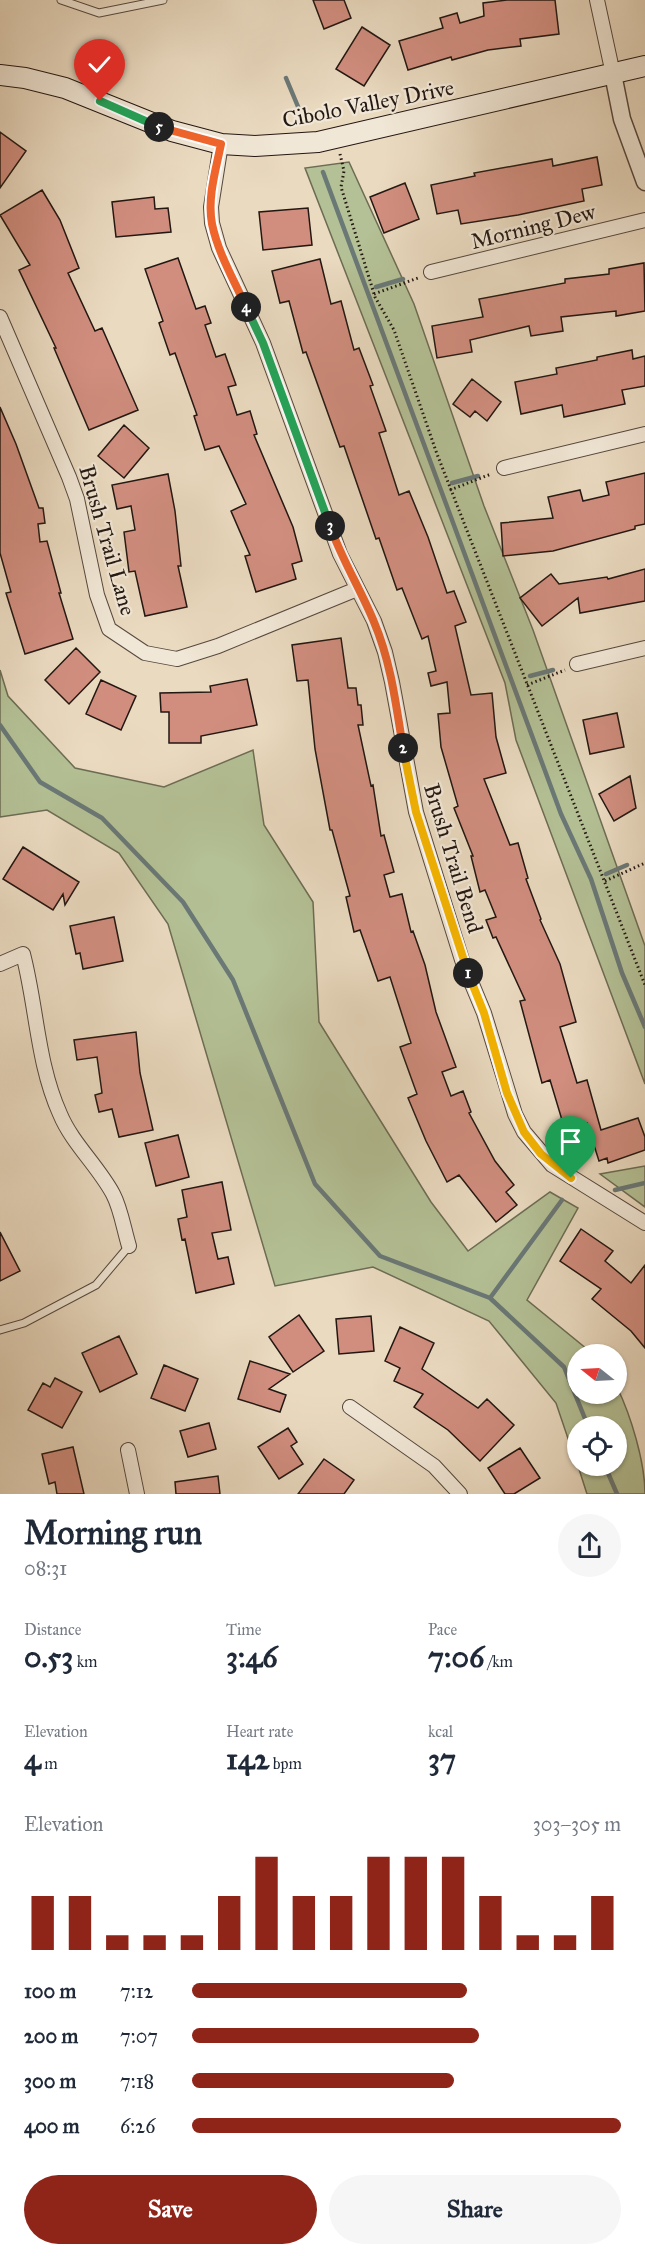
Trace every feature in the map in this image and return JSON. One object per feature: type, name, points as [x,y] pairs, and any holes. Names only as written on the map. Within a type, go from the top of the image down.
[{"type":"main road","name":"Cibolo Valley Drive","points":[[0,75],[25,78],[65,88],[171,131],[221,144],[285,146],[336,137],[645,66]]},
{"type":"street","points":[[597,0],[622,119],[645,182]]},
{"type":"street","name":"Brush Trail Bend","points":[[221,144],[211,207],[212,223],[219,248],[263,343],[340,554],[374,621],[387,662],[409,781],[426,849],[462,960],[484,1013],[515,1114],[524,1132],[552,1165],[645,1222]]},
{"type":"street","name":"Morning Dew","points":[[431,272],[645,220]]},
{"type":"street","name":"Brush Trail Lane","points":[[0,317],[77,499],[97,595],[109,629],[145,653],[177,659],[218,646],[357,589]]},
{"type":"street","points":[[504,468],[645,434]]},
{"type":"street","points":[[577,664],[645,648]]},
{"type":"street","points":[[0,964],[23,954],[31,982],[43,1065],[50,1091],[61,1117],[114,1195],[129,1246]]},
{"type":"street","points":[[350,1407],[434,1466],[460,1494]]},
{"type":"street","points":[[128,1450],[137,1494]]},
{"type":"lane","points":[[61,0],[99,13],[128,3],[163,0]]},
{"type":"lane","points":[[0,1330],[24,1323],[96,1285],[129,1246]]},
{"type":"path","points":[[336,137],[344,171],[341,187],[374,294],[394,330],[450,489],[645,985]]},
{"type":"path","points":[[374,294],[431,272]]},
{"type":"path","points":[[450,489],[476,482],[504,468]]},
{"type":"path","points":[[527,685],[550,678],[577,664]]},
{"type":"path","points":[[605,881],[645,863]]},
{"type":"green space","points":[[349,162],[414,304],[484,506],[533,630],[645,946],[645,1084],[516,740],[505,683],[305,168]]},
{"type":"green space","points":[[0,670],[8,696],[75,768],[164,787],[253,750],[264,825],[313,902],[319,1022],[431,1202],[468,1251],[550,1192],[578,1208],[527,1300],[581,1344],[567,1344],[567,1404],[624,1404],[643,1468],[645,1494],[587,1494],[581,1476],[627,1476],[627,1416],[567,1416],[567,1435],[556,1403],[489,1321],[373,1267],[275,1286],[168,924],[119,853],[47,810],[0,817]]},
{"type":"green space","points":[[645,1166],[645,1207],[600,1174]]},
{"type":"building","points":[[313,0],[344,0],[351,18],[324,29]]},
{"type":"building","points":[[507,0],[555,0],[559,34],[520,39],[521,46],[488,50],[452,60],[451,57],[408,70],[399,41],[443,28],[440,18],[457,13],[460,23],[484,16],[483,3]]},
{"type":"building","points":[[362,27],[390,45],[364,86],[336,69]]},
{"type":"building","points":[[0,132],[26,151],[0,188]]},
{"type":"building","points":[[597,157],[602,185],[582,189],[584,201],[461,224],[458,210],[437,214],[431,185],[475,176],[474,173],[552,159],[553,166]]},
{"type":"building","points":[[405,183],[419,219],[384,233],[370,197]]},
{"type":"building","points":[[42,190],[60,220],[79,268],[68,273],[95,331],[102,328],[138,410],[89,430],[54,348],[56,348],[19,270],[30,265],[0,215]]},
{"type":"building","points":[[154,197],[155,209],[168,208],[171,232],[116,237],[112,202]]},
{"type":"building","points":[[308,208],[312,245],[263,250],[259,212]]},
{"type":"building","points":[[178,258],[196,309],[205,306],[211,323],[205,325],[216,357],[225,354],[236,385],[228,387],[237,415],[250,411],[257,434],[254,435],[293,527],[302,561],[292,564],[296,579],[256,592],[245,556],[250,555],[231,511],[246,504],[219,446],[205,450],[194,416],[197,415],[175,353],[170,355],[159,323],[163,321],[145,269]]},
{"type":"building","points":[[320,259],[331,304],[341,301],[354,350],[359,348],[373,385],[370,386],[386,431],[379,433],[399,495],[409,491],[447,593],[454,591],[466,622],[455,626],[471,695],[492,693],[496,737],[506,773],[484,779],[510,845],[518,843],[528,878],[526,879],[540,920],[560,964],[576,1022],[560,1027],[577,1083],[587,1080],[601,1130],[638,1118],[645,1137],[645,1150],[608,1163],[607,1158],[599,1161],[587,1123],[565,1130],[550,1080],[542,1083],[520,1001],[525,1000],[486,920],[496,917],[485,890],[480,892],[471,856],[473,856],[454,808],[458,806],[441,747],[438,714],[450,713],[447,682],[431,686],[428,673],[436,671],[428,636],[422,639],[402,588],[397,590],[379,538],[376,539],[344,446],[340,447],[306,352],[303,353],[289,301],[280,303],[272,271]]},
{"type":"building","points":[[644,263],[645,311],[616,316],[616,311],[561,317],[563,331],[531,336],[529,326],[470,340],[472,352],[437,358],[432,326],[483,317],[479,299],[565,283],[565,279],[609,274],[609,269]]},
{"type":"building","points":[[632,350],[633,359],[645,356],[645,386],[622,390],[625,404],[564,417],[562,405],[521,414],[515,382],[557,374],[556,368]]},
{"type":"building","points":[[472,379],[501,402],[487,421],[475,411],[470,417],[453,404]]},
{"type":"building","points":[[0,407],[39,508],[43,508],[45,523],[38,524],[40,542],[47,541],[73,639],[25,654],[6,593],[11,592],[0,553]]},
{"type":"building","points":[[124,425],[149,448],[124,478],[98,456]]},
{"type":"building","points":[[645,473],[645,524],[635,526],[635,529],[553,551],[503,556],[501,523],[553,518],[548,497],[580,490],[583,501],[609,495],[606,482]]},
{"type":"building","points":[[168,474],[181,566],[178,566],[187,607],[145,616],[135,571],[129,572],[124,532],[135,530],[131,506],[117,509],[112,485]]},
{"type":"building","points":[[645,569],[645,601],[580,613],[578,598],[542,626],[520,598],[551,574],[559,584],[607,577],[608,579]]},
{"type":"building","points":[[341,638],[348,688],[356,688],[358,705],[361,705],[363,725],[358,725],[371,786],[373,785],[381,836],[384,835],[394,872],[384,875],[390,897],[402,894],[411,932],[413,931],[425,965],[436,1012],[456,1067],[442,1072],[451,1096],[463,1091],[471,1112],[469,1113],[495,1161],[514,1185],[506,1192],[517,1205],[496,1222],[459,1175],[447,1182],[426,1141],[408,1098],[417,1094],[400,1047],[411,1043],[390,977],[378,981],[360,930],[354,932],[346,897],[350,896],[332,830],[330,830],[315,749],[308,680],[297,681],[292,645]]},
{"type":"building","points":[[76,648],[100,672],[69,704],[45,680]]},
{"type":"building","points":[[247,679],[257,725],[201,736],[201,743],[169,743],[169,712],[161,712],[160,693],[211,692],[210,686]]},
{"type":"building","points":[[101,680],[136,696],[121,730],[86,714]]},
{"type":"building","points":[[617,713],[624,747],[590,754],[583,720]]},
{"type":"building","points":[[630,776],[636,808],[614,821],[599,794]]},
{"type":"building","points":[[23,847],[79,882],[65,905],[63,894],[53,910],[3,879]]},
{"type":"building","points":[[114,917],[123,961],[83,969],[80,953],[76,954],[70,926]]},
{"type":"building","points":[[136,1032],[140,1073],[153,1130],[119,1137],[112,1109],[99,1112],[95,1095],[102,1093],[97,1057],[77,1060],[74,1040]]},
{"type":"building","points":[[178,1135],[189,1177],[156,1186],[145,1143]]},
{"type":"building","points":[[222,1182],[231,1230],[212,1233],[218,1259],[228,1257],[234,1284],[196,1293],[185,1239],[182,1240],[178,1219],[187,1217],[182,1190]]},
{"type":"building","points":[[581,1229],[613,1251],[605,1261],[631,1283],[645,1265],[645,1348],[631,1331],[592,1299],[601,1289],[560,1261]]},
{"type":"building","points":[[0,1232],[20,1271],[0,1281]]},
{"type":"building","points":[[299,1315],[324,1351],[293,1372],[269,1337]]},
{"type":"building","points":[[371,1316],[374,1351],[339,1354],[336,1319]]},
{"type":"building","points":[[400,1327],[434,1343],[422,1369],[478,1408],[487,1399],[514,1425],[480,1461],[448,1430],[414,1407],[423,1394],[394,1381],[400,1368],[385,1361]]},
{"type":"building","points":[[119,1336],[137,1374],[100,1392],[82,1353]]},
{"type":"building","points":[[250,1361],[290,1374],[269,1389],[286,1395],[280,1412],[238,1399]]},
{"type":"building","points":[[164,1365],[198,1379],[185,1411],[151,1398]]},
{"type":"building","points":[[55,1378],[82,1392],[62,1428],[28,1410],[43,1383],[50,1387]]},
{"type":"building","points":[[209,1423],[216,1449],[188,1457],[180,1431]]},
{"type":"building","points":[[288,1428],[297,1442],[291,1446],[303,1464],[279,1479],[258,1447]]},
{"type":"building","points":[[73,1447],[84,1494],[57,1494],[55,1482],[49,1484],[42,1454]]},
{"type":"building","points":[[520,1448],[540,1478],[514,1494],[505,1494],[488,1468]]},
{"type":"building","points":[[324,1459],[354,1480],[344,1494],[298,1494]]},
{"type":"building","points":[[218,1476],[220,1494],[176,1494],[175,1482]]},
{"type":"waterway","points":[[286,78],[299,109]]},
{"type":"waterway","points":[[323,172],[561,814],[591,879],[622,973],[645,1027]]},
{"type":"waterway","points":[[376,287],[403,279]]},
{"type":"waterway","points":[[452,483],[478,476]]},
{"type":"waterway","points":[[530,676],[553,670]]},
{"type":"waterway","points":[[0,725],[40,782],[102,818],[183,902],[233,980],[315,1184],[380,1256],[490,1298],[564,1367],[584,1416]]},
{"type":"waterway","points":[[606,874],[627,865]]},
{"type":"waterway","points":[[615,1190],[645,1183]]},
{"type":"waterway","points":[[490,1298],[562,1200]]},
{"type":"waterway","points":[[609,1476],[617,1494]]},
{"type":"route","points":[[100,101],[171,131],[221,144],[211,207],[212,223],[219,248],[263,343],[340,554],[374,621],[385,652],[409,781],[426,849],[462,960],[484,1013],[507,1093],[524,1132],[552,1165],[571,1178]]}]
